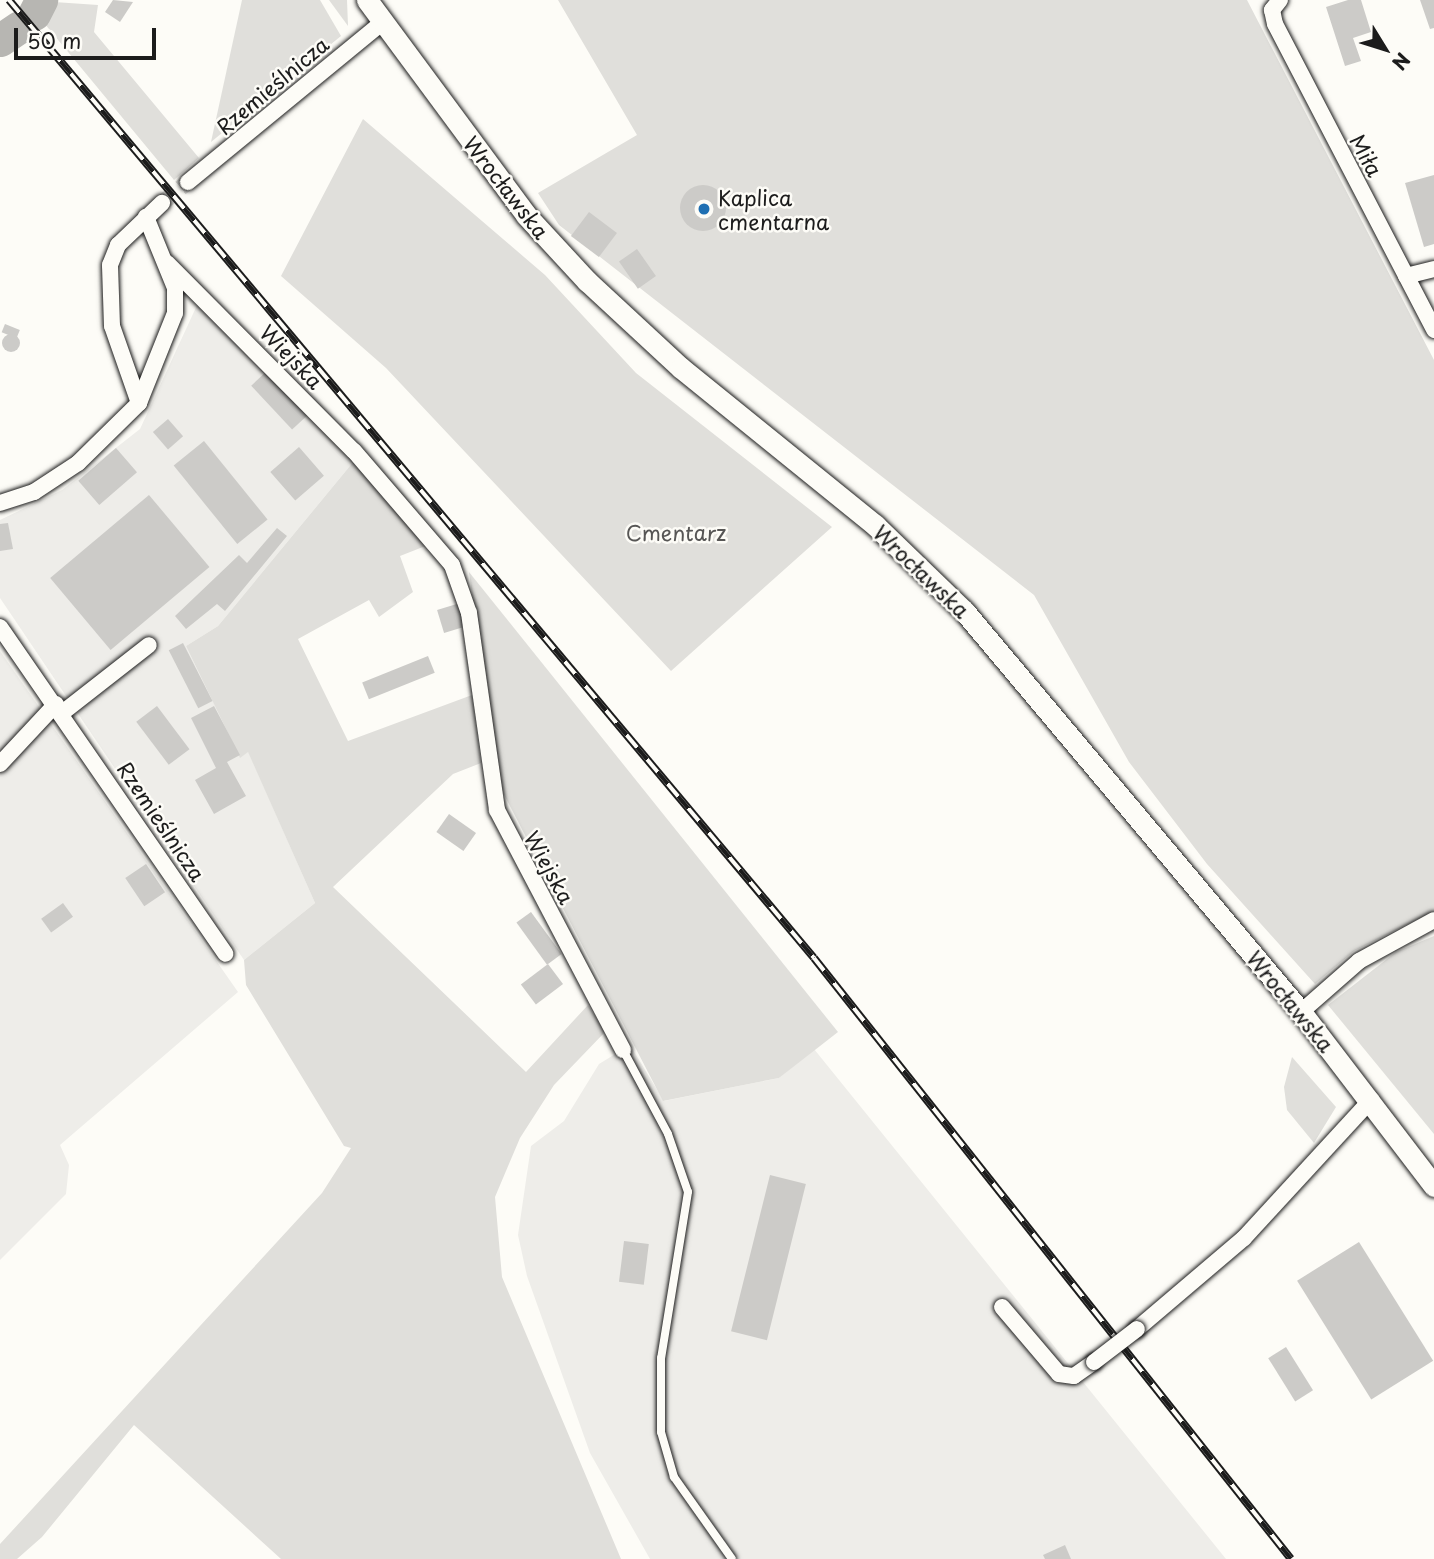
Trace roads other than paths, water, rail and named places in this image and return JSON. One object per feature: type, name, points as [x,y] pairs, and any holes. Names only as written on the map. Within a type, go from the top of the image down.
[{"type":"main road","name":"Wrocławska","points":[[367,0],[552,244],[633,326],[875,525],[964,611],[1301,1012],[1371,1100],[1434,1186]]},
{"type":"street","name":"Miła","points":[[1280,0],[1272,10],[1275,23],[1434,330]]},
{"type":"street","name":"Rzemieślnicza","points":[[188,182],[383,22]]},
{"type":"street","points":[[139,403],[112,327],[107,290],[118,245],[162,203]]},
{"type":"street","points":[[0,503],[34,492],[78,463],[139,403],[175,313],[167,263],[146,217]]},
{"type":"street","name":"Wiejska","points":[[167,263],[354,451],[452,565],[469,613],[497,810],[623,1050]]},
{"type":"street","points":[[1406,276],[1434,269]]},
{"type":"street","name":"Rzemieślnicza","points":[[0,627],[226,954]]},
{"type":"street","points":[[0,764],[59,709],[149,645]]},
{"type":"street","points":[[1301,1012],[1359,961],[1434,920]]},
{"type":"street","points":[[1002,1307],[1059,1374],[1074,1376],[1137,1329],[1244,1238],[1371,1100]]},
{"type":"lane","name":"Wiejska","points":[[623,1050],[668,1134],[688,1192],[661,1358],[661,1432],[674,1477],[732,1559]]},
{"type":"waterway","points":[[34,14],[41,0]]},
{"type":"waterway","points":[[0,40],[19,27]]},
{"type":"tunnel","points":[[162,203],[188,182]]},
{"type":"railway","points":[[9,0],[814,958],[1291,1559]]},
{"type":"place","name":"Kaplica cmentarna","points":[[704,209]]},
{"type":"park label","name":"Cmentarz","points":[[676,532]]}]
